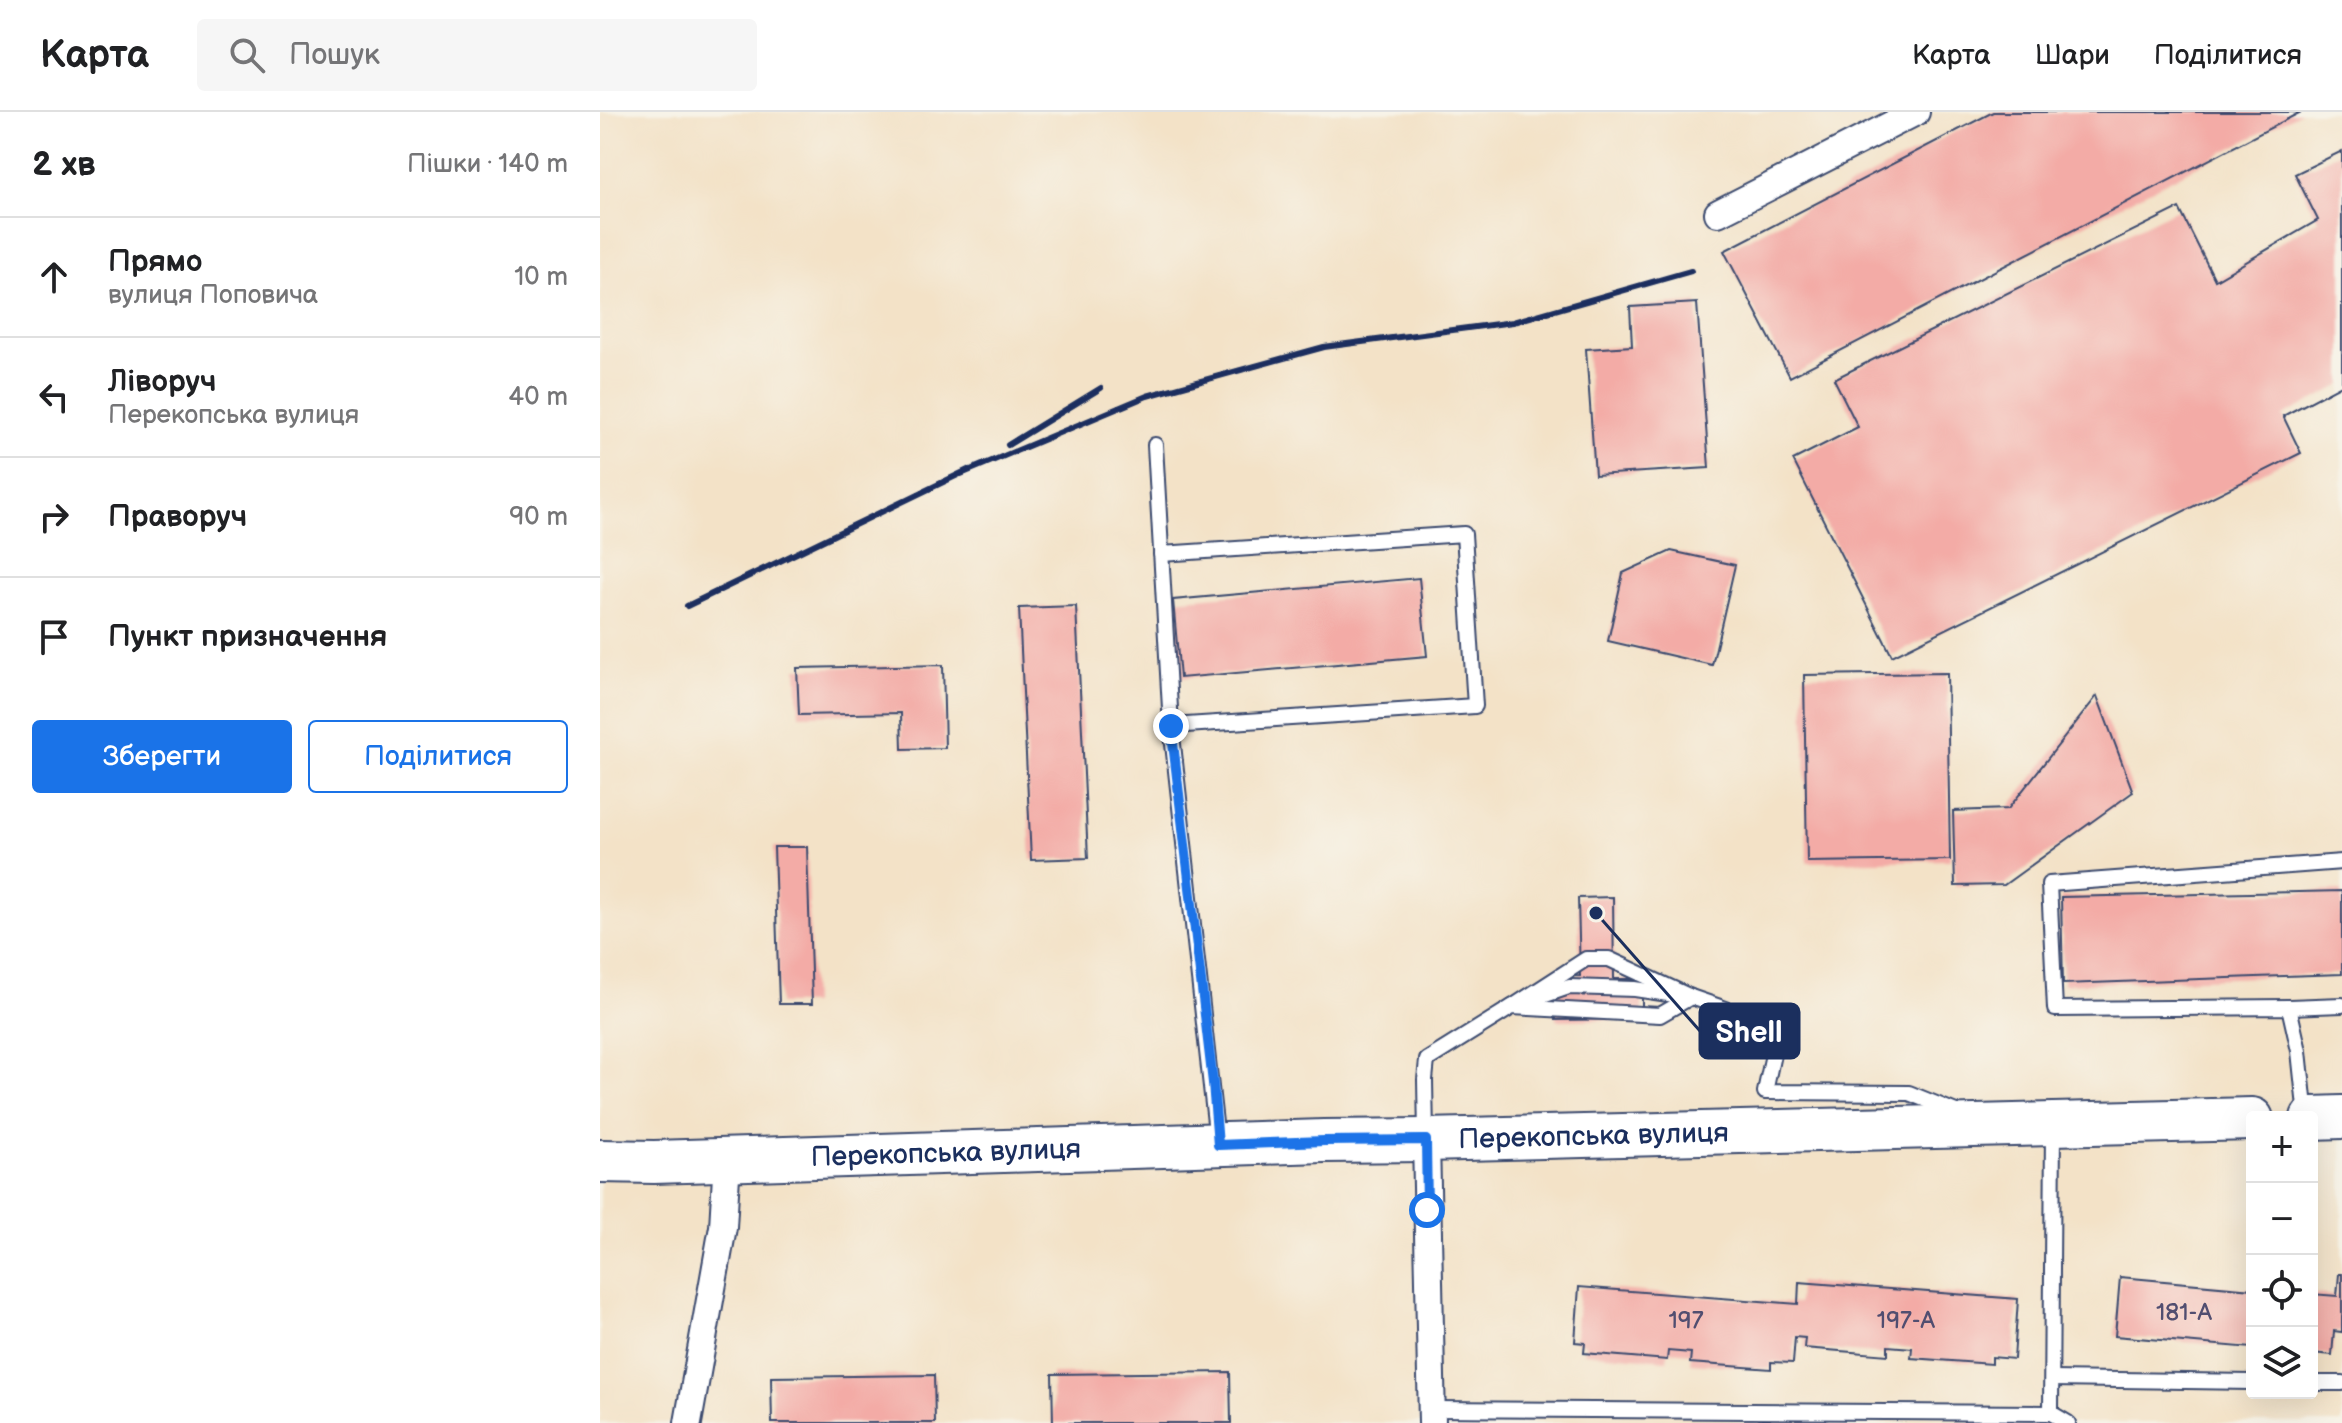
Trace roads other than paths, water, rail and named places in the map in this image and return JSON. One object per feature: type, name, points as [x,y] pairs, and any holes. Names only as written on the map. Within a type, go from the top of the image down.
[{"type":"main road","points":[[2318,1118],[2342,1117]]},
{"type":"main road","name":"Перекопська вулиця","points":[[600,1161],[2246,1119]]},
{"type":"street","points":[[1718,213],[1916,112]]},
{"type":"street","points":[[1426,1140],[1432,1416]]},
{"type":"street","points":[[688,1423],[723,1227],[727,1158]]},
{"type":"lane","points":[[1155,445],[1171,726],[1218,1145]]},
{"type":"lane","points":[[1161,554],[1464,534],[1475,706],[1171,726]]},
{"type":"lane","points":[[2342,862],[2049,884],[2055,1009],[2342,1005]]},
{"type":"lane","points":[[1426,1140],[1427,1060],[1586,959],[1609,959],[1691,997],[1726,1009],[1773,1054],[1765,1092],[1909,1093],[1990,1126]]},
{"type":"lane","points":[[1512,1007],[1569,987],[1635,989],[1691,997]]},
{"type":"lane","points":[[1512,1007],[1660,1015],[1691,997]]},
{"type":"lane","points":[[2289,1007],[2299,1051],[2305,1111]]},
{"type":"lane","points":[[2051,1413],[2053,1123]]},
{"type":"lane","points":[[2052,1379],[2246,1382]]},
{"type":"lane","points":[[2318,1383],[2342,1383]]},
{"type":"lane","points":[[1432,1416],[2051,1413],[2068,1423]]},
{"type":"railway","points":[[961,474],[1147,396],[1324,347],[1513,322],[1691,271]]},
{"type":"railway","points":[[1008,445],[1101,388]]},
{"type":"railway","points":[[687,606],[968,470]]},
{"type":"place","name":"Shell","points":[[1596,913]]}]
